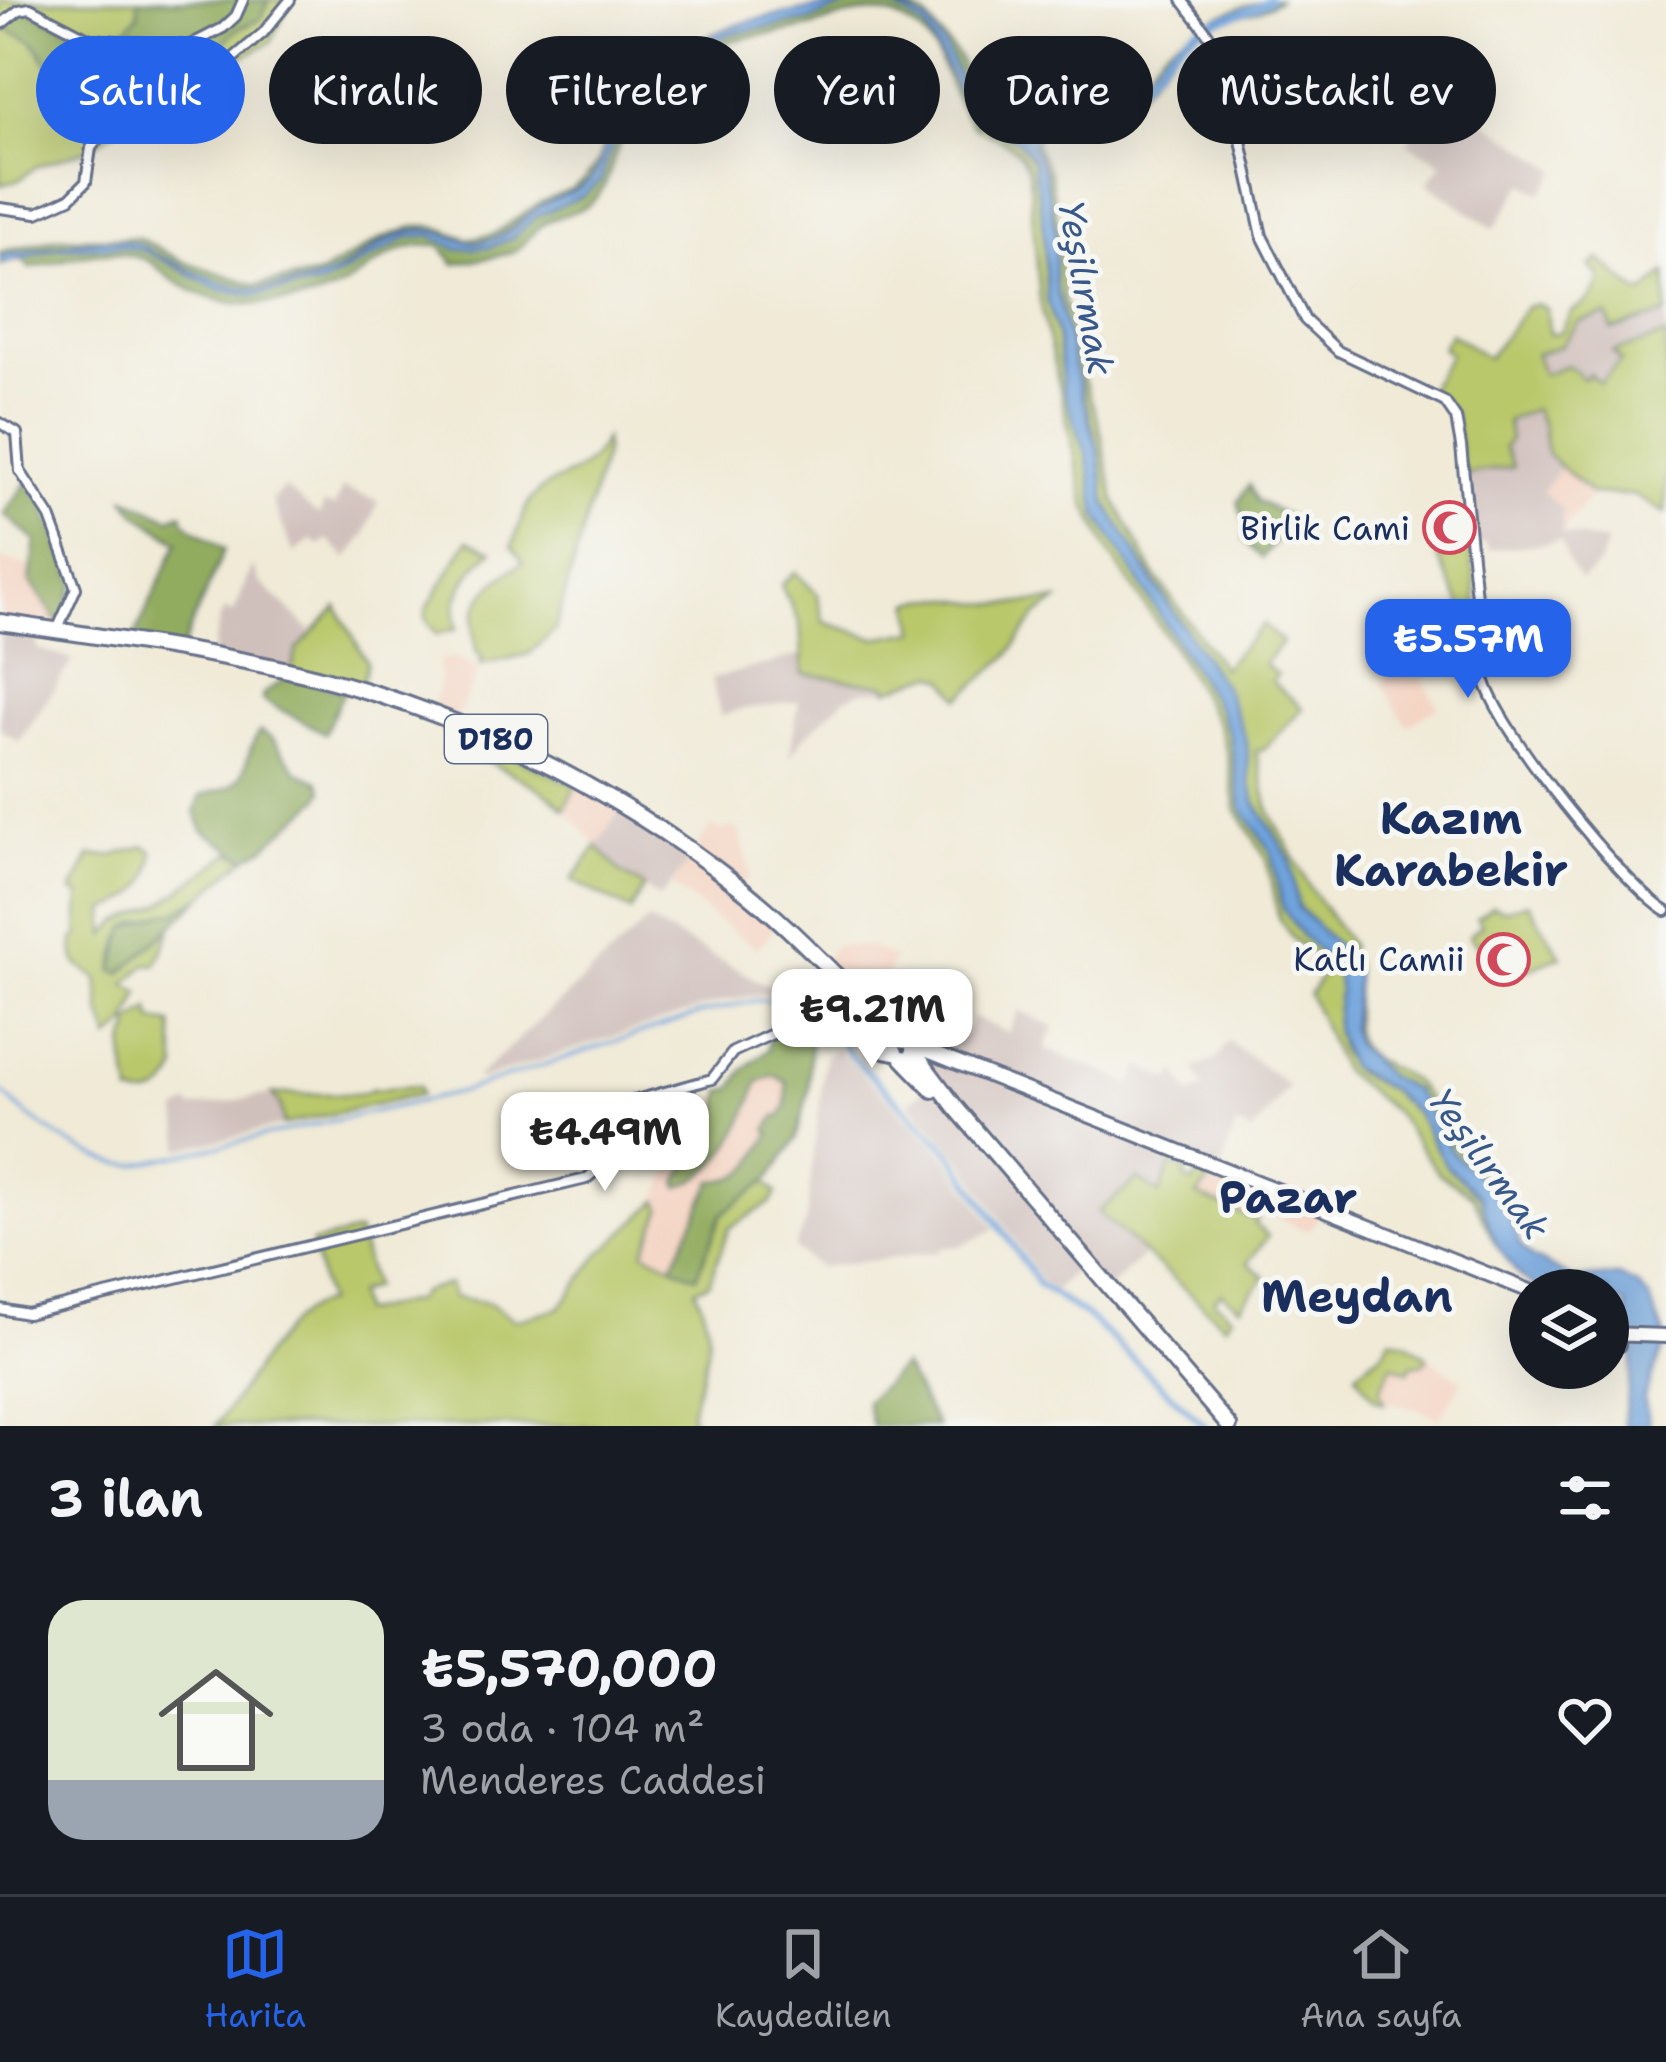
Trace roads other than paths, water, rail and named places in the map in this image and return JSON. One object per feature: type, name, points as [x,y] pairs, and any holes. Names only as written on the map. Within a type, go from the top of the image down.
[{"type":"highway","name":"D180","points":[[0,625],[314,676],[440,716],[522,751],[630,810],[741,887],[810,947],[956,1108],[1225,1426]]},
{"type":"highway","name":"D180","points":[[0,625],[327,687],[426,718],[518,757],[626,815],[736,892],[801,947],[903,1050]]},
{"type":"main road","points":[[903,1050],[1509,1285]]},
{"type":"main road","points":[[1629,1339],[1665,1338]]},
{"type":"street","points":[[0,25],[19,10],[30,8],[90,39],[188,46],[208,39],[232,21],[243,0]]},
{"type":"street","points":[[0,208],[37,213],[70,198],[86,182],[91,148],[110,123],[142,105],[199,87],[263,33],[290,0]]},
{"type":"street","points":[[1182,0],[1208,34],[1227,72],[1268,253],[1305,320],[1338,351],[1433,394],[1451,409],[1459,427],[1484,678],[1491,700],[1521,746],[1623,876],[1666,911]]},
{"type":"street","points":[[0,423],[16,433],[20,471],[50,517],[76,588],[57,631]]},
{"type":"street","points":[[0,1309],[27,1314],[586,1180],[600,1167],[607,1126],[636,1100],[712,1079],[733,1052],[794,1028],[855,1026],[884,1053],[903,1050]]},
{"type":"water","points":[[853,0],[895,3],[929,24],[937,36],[931,36],[902,11],[881,4],[852,4],[809,20],[711,36],[755,20]]},
{"type":"water","points":[[940,41],[964,89],[964,102],[940,55]]},
{"type":"water","points":[[605,144],[612,144],[600,181],[582,196],[538,215],[512,238],[490,247],[457,249],[431,235],[408,237],[322,285],[254,295],[218,289],[144,250],[120,246],[58,248],[0,265],[3,255],[86,241],[120,241],[141,245],[222,283],[247,289],[302,284],[331,275],[410,232],[433,231],[471,242],[497,238],[541,206],[589,181]]},
{"type":"water","points":[[1020,144],[1032,144],[1045,174],[1055,230],[1055,281],[1100,455],[1106,502],[1225,688],[1247,742],[1255,801],[1290,860],[1298,907],[1353,962],[1351,1029],[1356,1046],[1388,1076],[1415,1091],[1452,1152],[1503,1201],[1521,1246],[1554,1269],[1514,1269],[1495,1243],[1480,1196],[1447,1167],[1416,1113],[1349,1066],[1335,1028],[1336,967],[1302,936],[1283,909],[1271,852],[1241,807],[1230,737],[1218,708],[1097,515],[1087,456],[1064,392],[1047,299],[1043,220],[1032,160]]},
{"type":"water","points":[[1629,1281],[1649,1298],[1663,1332],[1662,1350],[1644,1397],[1649,1426],[1625,1426],[1633,1356]]},
{"type":"waterway","points":[[1153,71],[1196,30],[1269,0]]},
{"type":"waterway","points":[[0,1090],[62,1139],[100,1158],[135,1165],[458,1093],[753,1001],[811,998],[824,1004],[835,1021]]},
{"type":"waterway","points":[[838,1035],[849,1054],[950,1152],[1039,1285],[1090,1319],[1205,1426]]},
{"type":"place","name":"Birlik Cami","points":[[1449,528]]},
{"type":"place","name":"Katlı Camii","points":[[1504,959]]},
{"type":"district","name":"Kazım Karabekir","points":[[1451,844]]},
{"type":"district","name":"Pazar","points":[[1288,1197]]},
{"type":"district","name":"Meydan","points":[[1357,1296]]},
{"type":"water label","name":"Yeşilırmak","points":[[1086,288]]},
{"type":"water label","name":"Yeşilırmak","points":[[1489,1164]]}]
